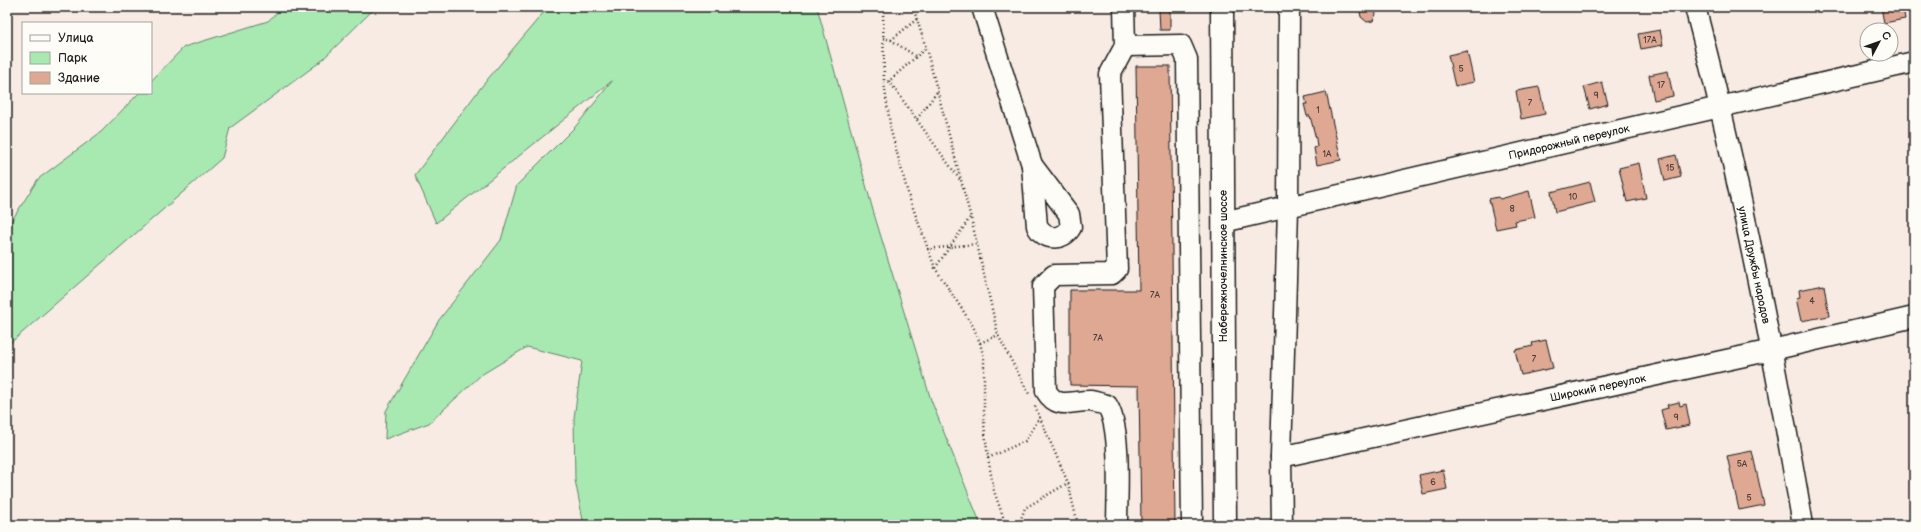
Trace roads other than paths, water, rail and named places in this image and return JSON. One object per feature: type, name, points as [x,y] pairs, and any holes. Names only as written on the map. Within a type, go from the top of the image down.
[{"type":"main road","name":"Набережночелнинское шоссе","points":[[1222,7],[1224,525]]},
{"type":"street","points":[[982,7],[1032,165]]},
{"type":"street","points":[[1117,525],[1116,433],[1112,413],[1107,405],[1092,401],[1059,403],[1051,399],[1046,390],[1043,286],[1054,275],[1112,274],[1117,269],[1110,74],[1125,46],[1124,7]]},
{"type":"street","points":[[1282,525],[1281,457],[1288,208],[1289,7]]},
{"type":"street","name":"улица Дружбы народов","points":[[1695,7],[1721,106],[1772,350],[1803,525]]},
{"type":"street","points":[[1125,46],[1181,45],[1187,59],[1192,525]]},
{"type":"street","name":"Придорожный переулок","points":[[1223,222],[1914,62]]},
{"type":"street","name":"Широкий переулок","points":[[1281,457],[1772,350],[1914,317]]}]
